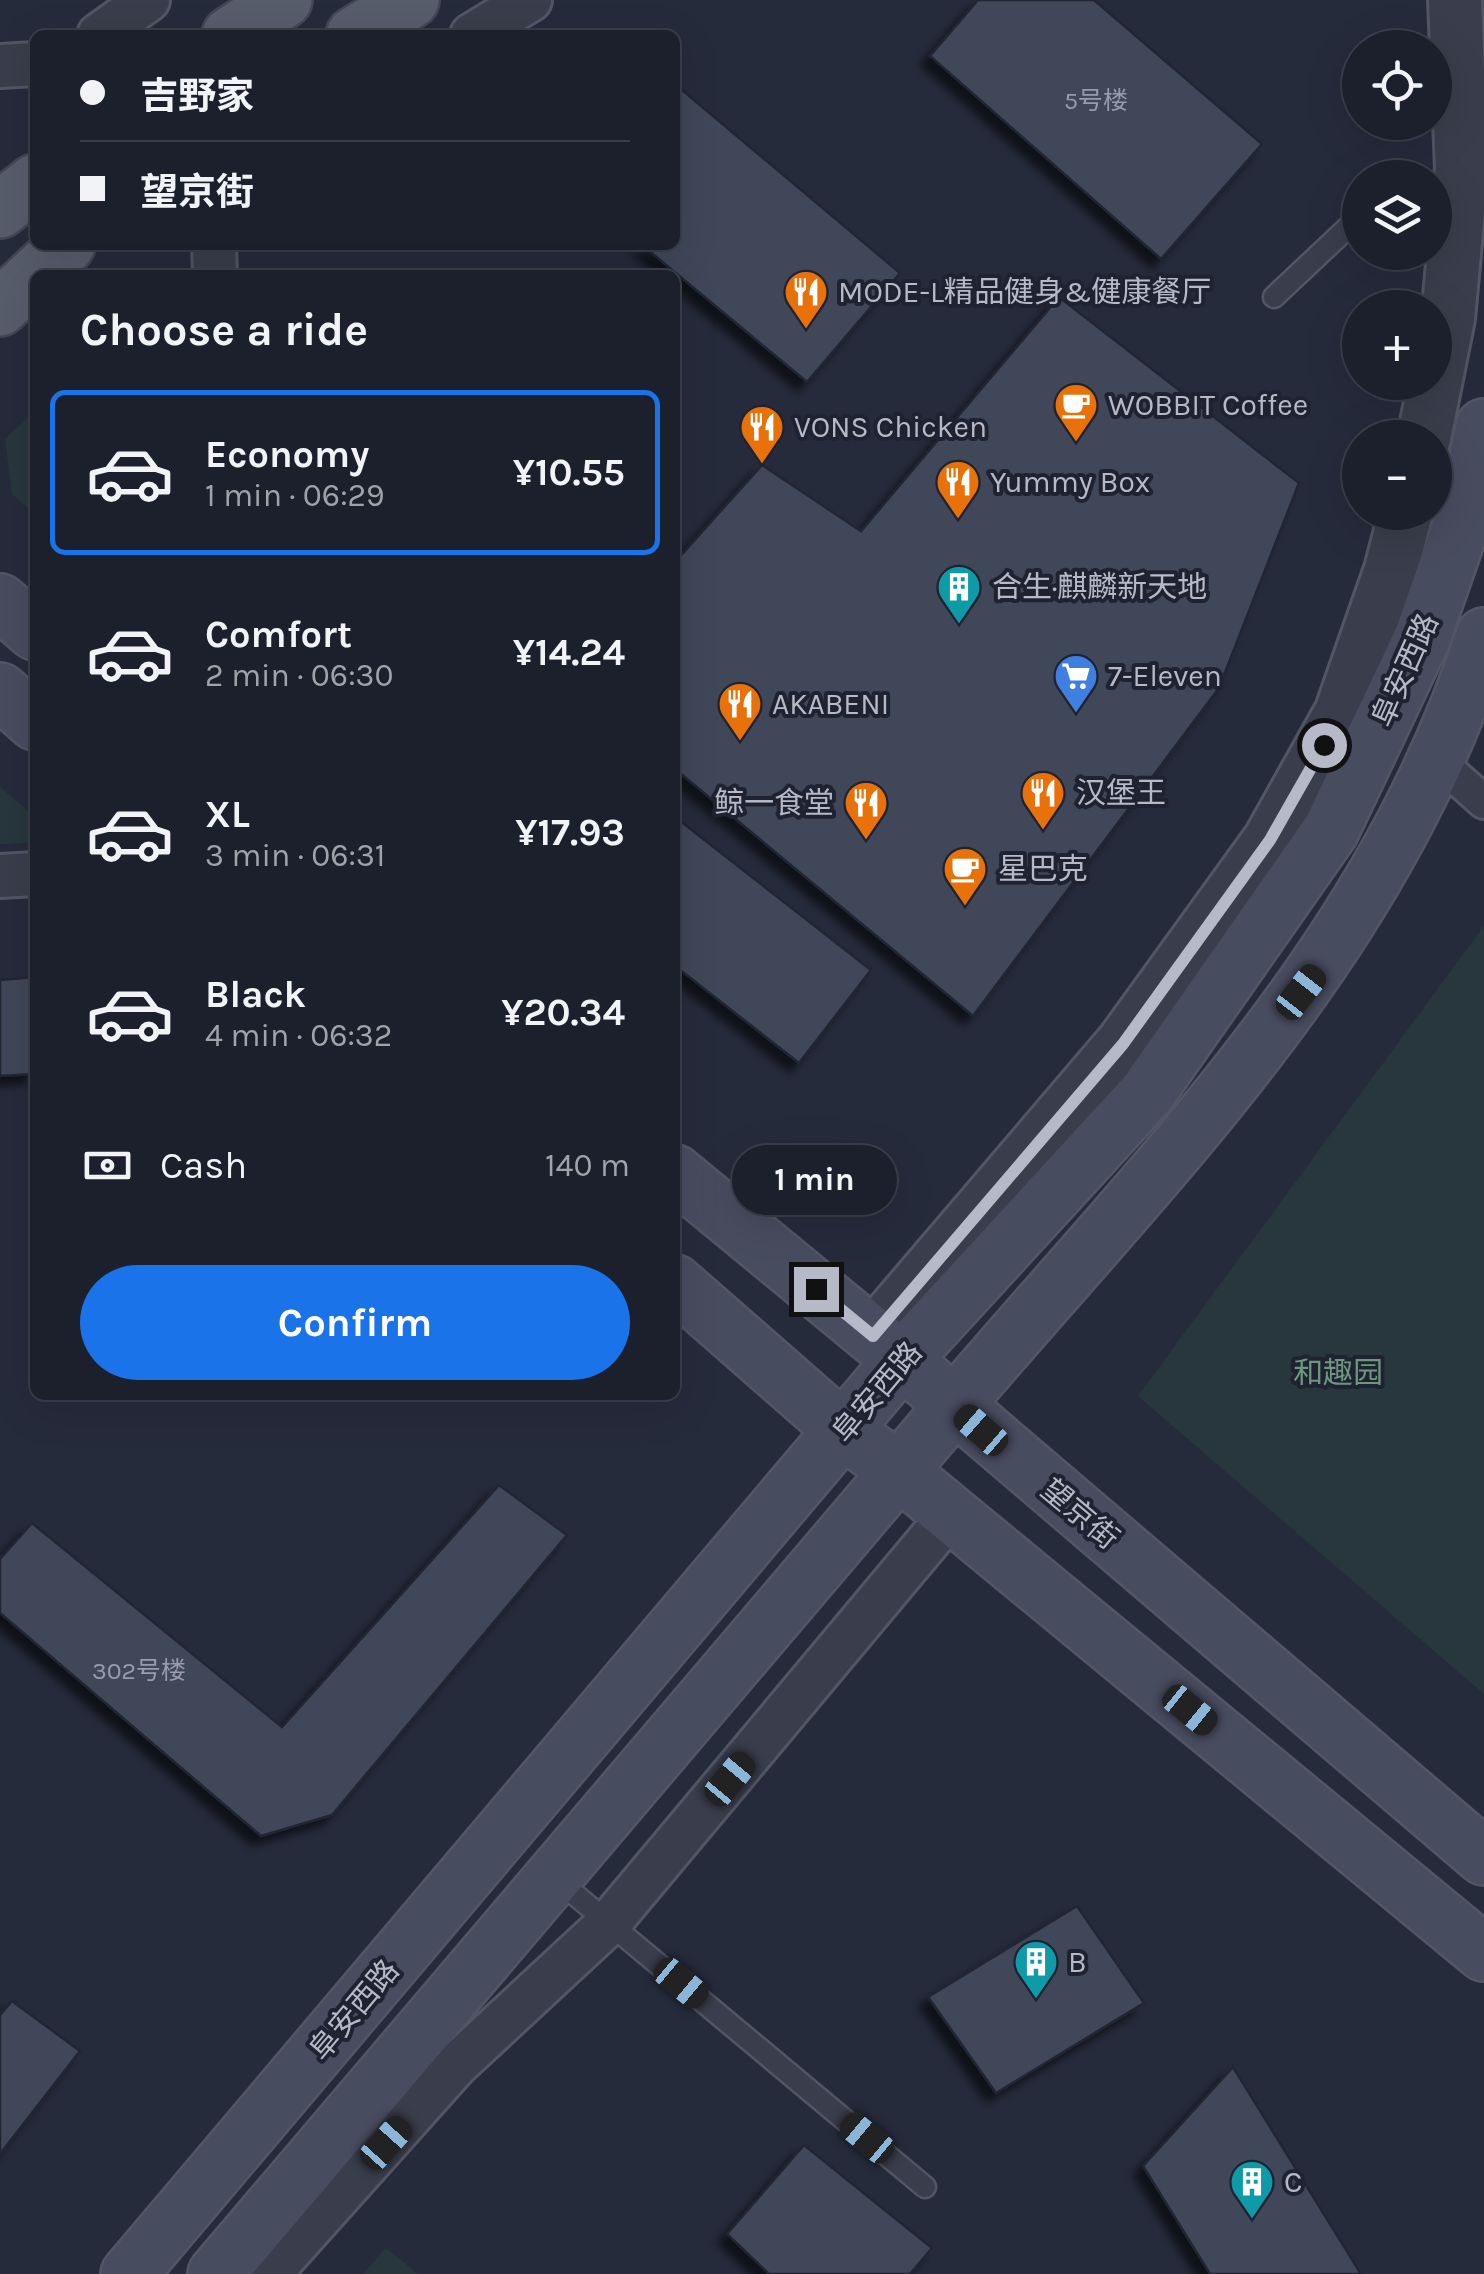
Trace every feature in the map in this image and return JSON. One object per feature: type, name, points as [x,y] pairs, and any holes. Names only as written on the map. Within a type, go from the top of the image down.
[{"type":"main road","points":[[238,30],[284,0]]},
{"type":"main road","points":[[362,30],[410,0]]},
{"type":"main road","points":[[0,210],[30,186]]},
{"type":"main road","points":[[40,270],[61,250]]},
{"type":"main road","points":[[0,308],[30,279]]},
{"type":"main road","name":"阜安西路","points":[[130,2274],[844,1431],[887,1348],[1147,1093],[1331,830],[1422,638],[1469,503],[1484,427]]},
{"type":"main road","points":[[0,602],[30,628]]},
{"type":"main road","name":"阜安西路","points":[[216,2274],[898,1470],[1197,1127],[1322,965],[1392,852],[1438,762],[1484,636]]},
{"type":"main road","points":[[0,692],[30,718]]},
{"type":"main road","name":"望京街","points":[[680,1177],[887,1348],[1484,1857]]},
{"type":"main road","points":[[680,1287],[844,1431],[898,1470],[1484,1952]]},
{"type":"street","points":[[106,30],[148,0]]},
{"type":"street","points":[[480,30],[530,0]]},
{"type":"street","points":[[1452,193],[1462,168],[1455,0]]},
{"type":"street","points":[[0,66],[30,64]]},
{"type":"street","points":[[1428,420],[1448,318],[1448,270]]},
{"type":"street","points":[[887,1348],[1123,1044],[1270,840],[1341,713],[1401,530]]},
{"type":"street","points":[[1438,762],[1484,802]]},
{"type":"street","points":[[0,876],[30,874]]},
{"type":"street","points":[[268,2274],[456,2065],[609,1923],[952,1514]]},
{"type":"lane","points":[[1274,297],[1342,233]]},
{"type":"lane","points":[[553,1876],[925,2188]]},
{"type":"green space","points":[[30,416],[30,510],[12,494],[5,439]]},
{"type":"green space","points":[[0,787],[30,813],[30,843],[0,844]]},
{"type":"green space","name":"和趣园","points":[[1484,926],[1484,1694],[1138,1396]]},
{"type":"green space","points":[[386,2248],[418,2274],[363,2274]]},
{"type":"building","points":[[978,0],[1094,0],[1262,144],[1161,259],[930,56]]},
{"type":"building","points":[[680,88],[900,273],[807,382],[680,277],[680,270],[672,270],[648,250],[680,250]]},
{"type":"building","name":"合生·麒麟新天地","points":[[1059,297],[1299,483],[1219,688],[973,1016],[680,773],[680,556],[762,465],[861,531]]},
{"type":"building","points":[[680,821],[871,970],[799,1063],[680,970]]},
{"type":"building","points":[[30,977],[30,1074],[0,1076],[0,980]]},
{"type":"building","points":[[499,1485],[567,1535],[332,1815],[261,1836],[0,1613],[0,1559],[32,1523],[282,1727]]},
{"type":"building","name":"B","points":[[1077,1906],[1144,2003],[996,2093],[928,1997]]},
{"type":"building","points":[[12,2001],[80,2051],[0,2154],[0,2015]]},
{"type":"building","name":"C","points":[[1233,2067],[1361,2274],[1210,2274],[1143,2166]]},
{"type":"building","points":[[804,2145],[932,2248],[910,2274],[769,2274],[727,2234]]},
{"type":"place","name":"MODE-L精品健身&健康餐厅","points":[[806,330]]},
{"type":"place","name":"WOBBIT Coffee","points":[[1076,443]]},
{"type":"place","name":"VONS Chicken","points":[[762,465]]},
{"type":"place","name":"Yummy Box","points":[[958,520]]},
{"type":"place","name":"合生·麒麟新天地","points":[[959,625]]},
{"type":"place","name":"7-Eleven","points":[[1076,714]]},
{"type":"place","name":"AKABENI","points":[[740,742]]},
{"type":"place","name":"汉堡王","points":[[1043,831]]},
{"type":"place","name":"鲸一食堂","points":[[866,841]]},
{"type":"place","name":"星巴克","points":[[965,907]]},
{"type":"place","name":"B","points":[[1036,2000]]},
{"type":"place","name":"C","points":[[1252,2220]]},
{"type":"route","points":[[816,1289],[873,1336],[1123,1044],[1270,840],[1324,745]]}]
